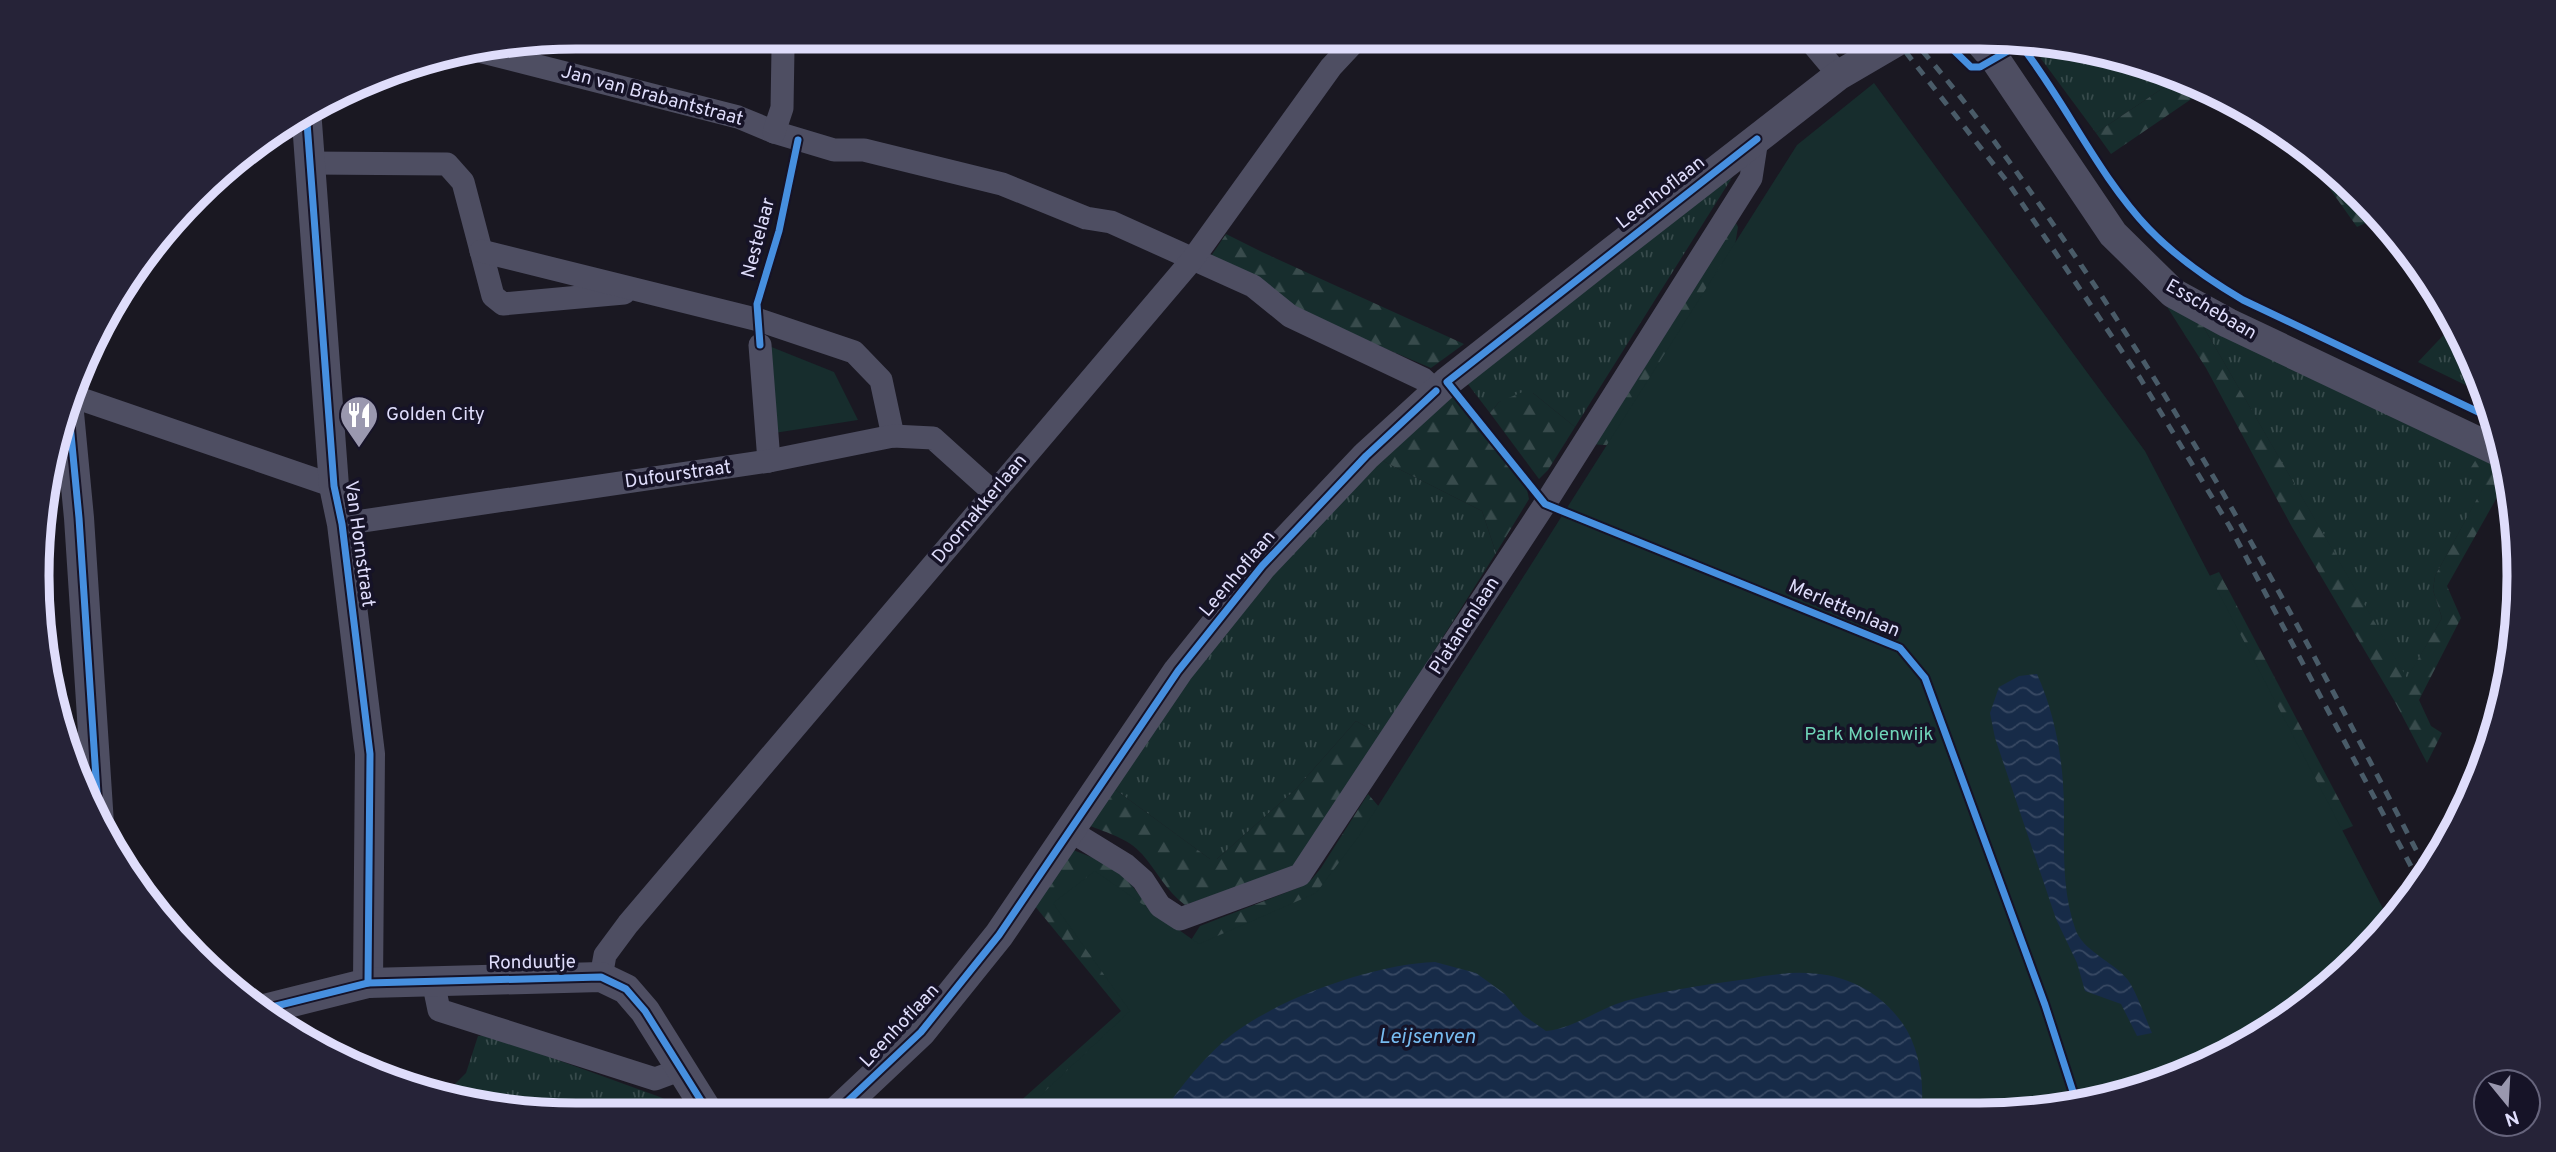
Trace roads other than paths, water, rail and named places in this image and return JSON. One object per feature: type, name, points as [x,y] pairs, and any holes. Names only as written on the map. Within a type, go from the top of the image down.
[{"type":"street","points":[[774,132],[782,108],[783,49]]},
{"type":"street","name":"Doornakkerlaan","points":[[601,977],[605,955],[628,924],[1192,260],[1331,67],[1348,49]]},
{"type":"street","points":[[1817,49],[1839,75]]},
{"type":"street","name":"Leenhoflaan","points":[[846,1103],[921,1032],[999,935],[1178,671],[1262,566],[1366,456],[1436,391],[1839,75],[1883,49]]},
{"type":"street","name":"Esschebaan","points":[[1986,49],[2113,234],[2173,293],[2228,323],[2491,448]]},
{"type":"street","name":"Jan van Brabantstraat","points":[[497,56],[738,117],[774,132],[834,150],[864,150],[1002,184],[1086,218],[1111,222],[1253,286],[1290,316],[1423,379],[1436,391]]},
{"type":"street","name":"Van Hornstraat","points":[[307,123],[334,486],[342,524],[370,754],[368,983]]},
{"type":"street","name":"Platanenlaan","points":[[1069,830],[1126,866],[1143,880],[1160,906],[1180,919],[1300,875],[1538,515],[1751,178],[1757,139]]},
{"type":"street","points":[[310,163],[447,164],[463,182],[493,296],[503,304],[643,291]]},
{"type":"street","points":[[481,251],[759,320],[854,352],[881,380],[893,436]]},
{"type":"street","points":[[760,345],[769,461]]},
{"type":"street","points":[[80,399],[334,486]]},
{"type":"street","points":[[70,429],[97,796]]},
{"type":"street","name":"Dufourstraat","points":[[342,524],[769,461],[893,436],[933,438],[994,493]]},
{"type":"street","name":"Ronduutje","points":[[273,1007],[368,983],[601,977],[626,989],[645,1011],[702,1103]]},
{"type":"street","points":[[433,981],[439,1010],[655,1079],[681,1069]]},
{"type":"water","points":[[2037,674],[2054,724],[2060,759],[2064,794],[2066,885],[2075,928],[2091,950],[2128,980],[2152,1033],[2137,1036],[2121,1004],[2085,991],[2077,963],[2056,919],[1995,738],[1990,713],[1999,687],[2019,676]]},
{"type":"water","name":"Leijsenven","points":[[1435,962],[1476,973],[1505,994],[1523,1015],[1546,1031],[1567,1026],[1625,1001],[1654,994],[1768,975],[1828,975],[1862,987],[1891,1009],[1903,1024],[1909,1033],[1920,1066],[1921,1103],[1170,1103],[1214,1050],[1254,1020],[1303,995],[1330,985],[1411,964]]},
{"type":"railway","points":[[1903,49],[2009,184],[2140,378],[2230,527],[2415,873]]},
{"type":"railway","points":[[1920,49],[1978,119],[2020,177],[2081,265],[2175,412],[2305,639],[2422,862]]},
{"type":"place","name":"Golden City","points":[[359,449]]},
{"type":"park label","name":"Park Molenwijk","points":[[1869,735]]}]
